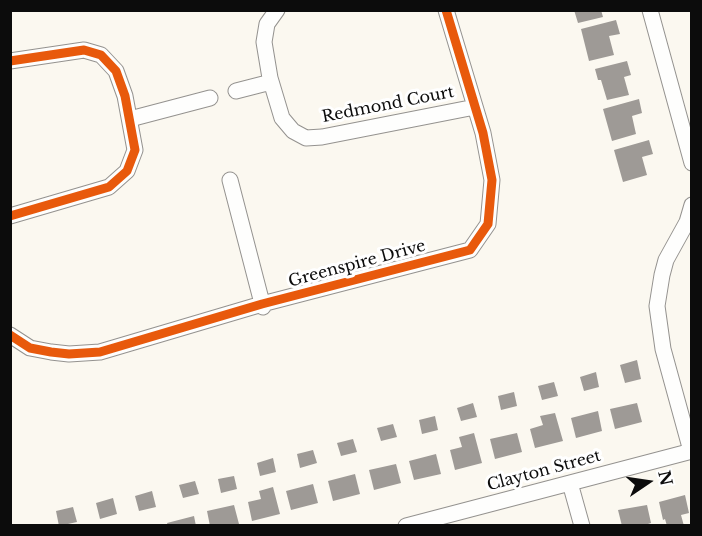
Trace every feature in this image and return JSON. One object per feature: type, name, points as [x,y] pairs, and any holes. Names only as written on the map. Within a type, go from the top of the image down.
[{"type":"street","name":"Redmond Court","points":[[277,10],[267,24],[264,42],[271,82],[282,118],[293,131],[306,138],[322,137],[475,107]]},
{"type":"street","name":"Greenspire Drive","points":[[10,335],[30,348],[51,352],[69,354],[100,352],[470,250],[488,224],[492,180],[483,133],[446,10]]},
{"type":"street","points":[[650,10],[692,163]]},
{"type":"street","points":[[10,61],[84,51],[101,55],[116,71],[125,96],[135,150],[127,171],[109,187],[10,216]]},
{"type":"street","points":[[236,91],[271,82]]},
{"type":"street","points":[[130,118],[210,98]]},
{"type":"street","points":[[230,180],[262,306]]},
{"type":"street","points":[[691,451],[663,349],[657,306],[666,260],[687,222],[692,205]]},
{"type":"street","name":"Clayton Street","points":[[406,525],[691,451]]},
{"type":"street","points":[[570,483],[582,525]]},
{"type":"building","points":[[574,10],[601,10],[603,17],[578,23]]},
{"type":"building","points":[[616,20],[620,34],[609,36],[614,55],[589,61],[581,29]]},
{"type":"building","points":[[627,61],[631,75],[624,77],[629,95],[607,100],[595,69]]},
{"type":"building","points":[[639,99],[642,113],[632,116],[636,134],[612,141],[603,109]]},
{"type":"building","points":[[649,140],[653,154],[642,157],[647,175],[623,182],[614,150]]},
{"type":"building","points":[[637,360],[641,379],[625,383],[620,365]]},
{"type":"building","points":[[596,372],[599,387],[584,391],[580,377]]},
{"type":"building","points":[[554,382],[558,396],[542,400],[538,386]]},
{"type":"building","points":[[514,392],[517,406],[501,410],[498,396]]},
{"type":"building","points":[[473,403],[477,417],[461,421],[457,408]]},
{"type":"building","points":[[637,403],[642,422],[615,429],[610,409]]},
{"type":"building","points":[[598,411],[602,431],[576,438],[571,418]]},
{"type":"building","points":[[555,413],[563,441],[535,448],[530,429],[543,425],[540,416]]},
{"type":"building","points":[[435,416],[438,430],[422,434],[419,420]]},
{"type":"building","points":[[393,424],[397,437],[381,441],[377,428]]},
{"type":"building","points":[[474,433],[482,463],[455,470],[450,450],[462,447],[459,437]]},
{"type":"building","points":[[517,433],[522,452],[495,459],[490,439]]},
{"type":"building","points":[[353,439],[357,452],[341,456],[337,443]]},
{"type":"building","points":[[313,450],[317,463],[300,468],[297,454]]},
{"type":"building","points":[[436,454],[441,474],[414,480],[409,461]]},
{"type":"building","points":[[273,458],[276,472],[260,476],[257,463]]},
{"type":"building","points":[[396,464],[401,483],[374,490],[369,470]]},
{"type":"building","points":[[355,474],[360,494],[333,501],[328,481]]},
{"type":"building","points":[[234,476],[237,489],[221,493],[218,479]]},
{"type":"building","points":[[195,481],[199,494],[183,498],[179,485]]},
{"type":"building","points":[[313,484],[318,503],[291,510],[286,491]]},
{"type":"building","points":[[273,487],[280,514],[252,521],[248,502],[261,499],[259,491]]},
{"type":"building","points":[[152,491],[156,507],[139,511],[135,496]]},
{"type":"building","points":[[685,495],[689,513],[681,515],[684,526],[667,526],[665,519],[663,520],[659,502]]},
{"type":"building","points":[[113,498],[117,514],[100,519],[96,503]]},
{"type":"building","points":[[234,505],[239,524],[210,526],[207,511]]},
{"type":"building","points":[[647,505],[651,523],[642,526],[622,526],[618,510]]},
{"type":"building","points":[[73,507],[77,522],[59,526],[56,511]]},
{"type":"building","points":[[194,516],[196,526],[168,526],[167,523]]},
{"type":"cycle path","points":[[10,335],[30,348],[51,352],[69,354],[100,352],[262,304],[470,250],[488,224],[492,180],[483,133],[446,10]]},
{"type":"cycle path","points":[[10,61],[84,50],[101,55],[116,71],[125,96],[135,150],[127,171],[109,187],[10,216]]}]
